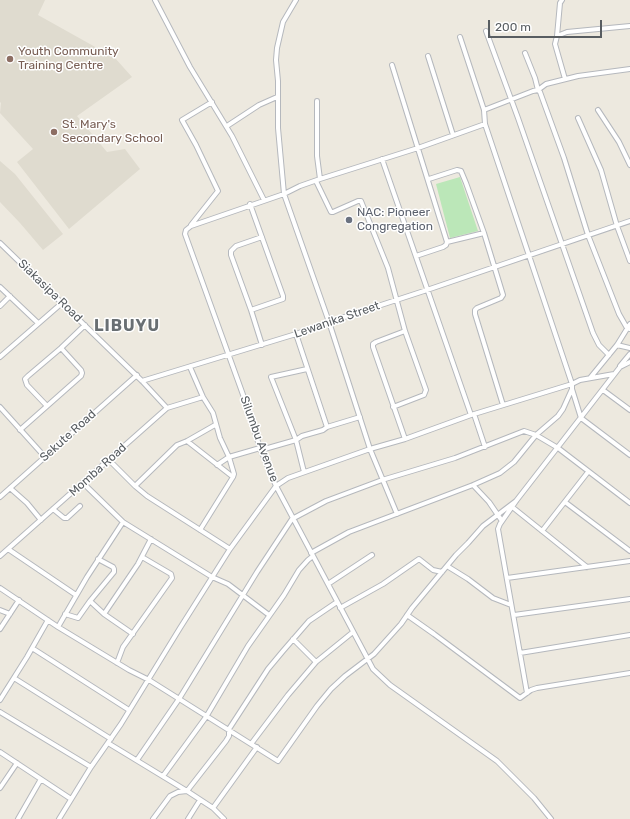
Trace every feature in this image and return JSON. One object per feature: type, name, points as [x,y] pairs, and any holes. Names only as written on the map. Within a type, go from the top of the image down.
[{"type":"street","points":[[155,0],[190,67],[227,126],[264,200]]},
{"type":"street","points":[[296,0],[283,22],[280,31],[276,60],[278,81],[278,128],[284,194],[329,322],[370,449],[396,514]]},
{"type":"street","points":[[562,0],[560,3],[558,36],[555,44],[565,79]]},
{"type":"street","points":[[558,36],[567,32],[630,26]]},
{"type":"street","points":[[486,31],[596,340],[598,345],[609,355]]},
{"type":"street","points":[[460,37],[484,110],[485,124],[572,386],[581,418],[630,456]]},
{"type":"street","points":[[525,53],[560,146],[588,235],[619,314],[629,327],[617,345],[590,379]]},
{"type":"street","points":[[428,56],[453,135]]},
{"type":"street","points":[[392,65],[429,179],[447,242]]},
{"type":"street","points":[[484,110],[538,90],[546,84],[578,76],[630,69]]},
{"type":"street","points":[[227,126],[259,105],[277,97]]},
{"type":"street","points":[[317,101],[318,180],[331,212],[361,201],[388,268],[405,331],[417,362],[425,392],[421,396],[393,406]]},
{"type":"street","points":[[191,226],[218,191],[182,120],[212,102]]},
{"type":"street","points":[[598,110],[619,142],[630,165]]},
{"type":"street","points":[[578,118],[601,170],[630,261]]},
{"type":"street","points":[[191,226],[250,204],[284,194],[300,186],[418,148],[485,124]]},
{"type":"street","points":[[382,159],[427,290],[484,447]]},
{"type":"street","points":[[429,179],[451,171],[461,171],[495,266],[503,297],[477,308],[475,310],[475,314],[503,404]]},
{"type":"street","points":[[250,204],[283,296],[283,299],[251,310]]},
{"type":"street","name":"Lewanika Street","points":[[142,381],[296,334],[630,221]]},
{"type":"street","name":"Silumbu Avenue","points":[[191,226],[186,230],[185,234],[246,403],[260,449],[292,519],[373,669],[390,685],[497,761],[534,798],[551,819]]},
{"type":"street","points":[[416,256],[443,247],[447,242],[484,233]]},
{"type":"street","points":[[262,237],[236,246],[231,251],[231,255],[262,345]]},
{"type":"street","name":"Siakasipa Road","points":[[0,243],[137,375],[167,408]]},
{"type":"street","points":[[0,287],[38,323]]},
{"type":"street","points":[[0,306],[10,296]]},
{"type":"street","points":[[0,357],[62,303]]},
{"type":"street","points":[[46,406],[27,385],[25,379],[85,325]]},
{"type":"street","points":[[405,331],[373,344],[405,439]]},
{"type":"street","points":[[296,334],[327,427]]},
{"type":"street","points":[[617,345],[630,348]]},
{"type":"street","points":[[20,430],[81,376],[81,370],[61,348]]},
{"type":"street","points":[[527,693],[498,529],[511,506],[558,448],[630,354]]},
{"type":"street","points":[[620,367],[630,362]]},
{"type":"street","points":[[190,367],[203,397],[213,413],[215,425],[233,470],[233,477],[200,530]]},
{"type":"street","points":[[304,472],[296,440],[271,377],[307,369]]},
{"type":"street","points":[[59,819],[91,767],[149,680],[230,549],[276,486],[288,478],[304,472],[370,449],[405,439],[472,414],[503,404],[572,386],[580,380],[614,374]]},
{"type":"street","name":"Sekute Road","points":[[0,497],[137,375]]},
{"type":"street","points":[[163,776],[206,717],[248,646],[284,595],[298,570],[312,555],[349,532],[473,485],[500,473],[507,468],[526,448],[536,435],[558,416],[563,409],[572,386]]},
{"type":"street","points":[[603,390],[630,410]]},
{"type":"street","name":"Momba Road","points":[[0,556],[167,408],[203,397]]},
{"type":"street","points":[[0,407],[45,457]]},
{"type":"street","points":[[217,465],[229,457],[296,440],[302,436],[323,430],[327,427],[360,417]]},
{"type":"street","points":[[135,486],[177,444],[187,441],[215,425]]},
{"type":"street","points":[[137,760],[178,699],[292,519],[326,501],[382,480],[434,465],[524,431],[536,435],[558,448],[588,472],[629,501]]},
{"type":"street","points":[[187,441],[233,477]]},
{"type":"street","points":[[109,460],[135,486],[230,549]]},
{"type":"street","points":[[542,531],[588,472]]},
{"type":"street","points":[[83,483],[123,522],[212,577],[228,584],[269,615]]},
{"type":"street","points":[[473,485],[486,498],[502,521]]},
{"type":"street","points":[[10,488],[27,503],[41,520]]},
{"type":"street","points":[[565,502],[630,551]]},
{"type":"street","points":[[53,509],[64,518],[67,518],[80,506]]},
{"type":"street","points":[[0,588],[117,663],[149,680],[278,761],[331,689],[345,676],[374,654],[401,624],[447,566],[483,526],[497,514],[511,506]]},
{"type":"street","points":[[511,506],[588,567]]},
{"type":"street","points":[[58,626],[98,559],[123,522]]},
{"type":"street","points":[[104,614],[142,557],[151,539]]},
{"type":"street","points":[[8,549],[76,595]]},
{"type":"street","points":[[328,584],[372,555]]},
{"type":"street","points":[[117,663],[123,647],[156,601],[172,575],[142,557]]},
{"type":"street","points":[[65,614],[78,618],[114,572],[113,567],[98,559]]},
{"type":"street","points":[[340,608],[383,584],[419,559],[433,570],[442,572]]},
{"type":"street","points":[[507,578],[630,561]]},
{"type":"street","points":[[447,566],[468,579],[493,598],[511,604]]},
{"type":"street","points":[[514,615],[630,599]]},
{"type":"street","points":[[0,629],[19,600]]},
{"type":"street","points":[[90,601],[104,614],[133,634]]},
{"type":"street","points":[[153,819],[170,796],[178,792],[187,791],[226,741],[230,730],[268,669],[293,639],[309,621],[337,602]]},
{"type":"street","points":[[0,610],[10,614]]},
{"type":"street","points":[[407,615],[520,698],[536,688],[630,673]]},
{"type":"street","points":[[0,700],[48,620]]},
{"type":"street","points":[[251,744],[288,695],[316,662],[353,632]]},
{"type":"street","points":[[520,653],[630,635]]},
{"type":"street","points":[[293,639],[316,662]]},
{"type":"street","points":[[32,648],[129,710]]},
{"type":"street","points":[[14,678],[137,760],[213,808],[224,819]]},
{"type":"street","points":[[0,712],[91,767]]},
{"type":"street","points":[[213,808],[257,747]]},
{"type":"street","points":[[0,752],[71,799]]},
{"type":"street","points":[[0,788],[17,763]]},
{"type":"street","points":[[18,819],[41,779]]},
{"type":"street","points":[[188,819],[200,800]]},
{"type":"shaded area","name":"St. Mary's Secondary School","points":[[0,0],[45,0],[38,15],[115,58],[132,77],[77,116],[107,152],[125,149],[140,169],[69,229],[17,162],[33,149],[0,113]]},
{"type":"shaded area","points":[[0,161],[15,174],[63,234],[43,250],[0,202]]},
{"type":"green space","points":[[460,177],[478,231],[450,238],[436,184]]},
{"type":"place","name":"Youth Community Training Centre","points":[[10,59]]},
{"type":"place","name":"St. Mary's Secondary School","points":[[54,132]]},
{"type":"place","name":"NAC: Pioneer Congregation","points":[[349,220]]},
{"type":"district","name":"LIBUYU","points":[[127,326]]}]
